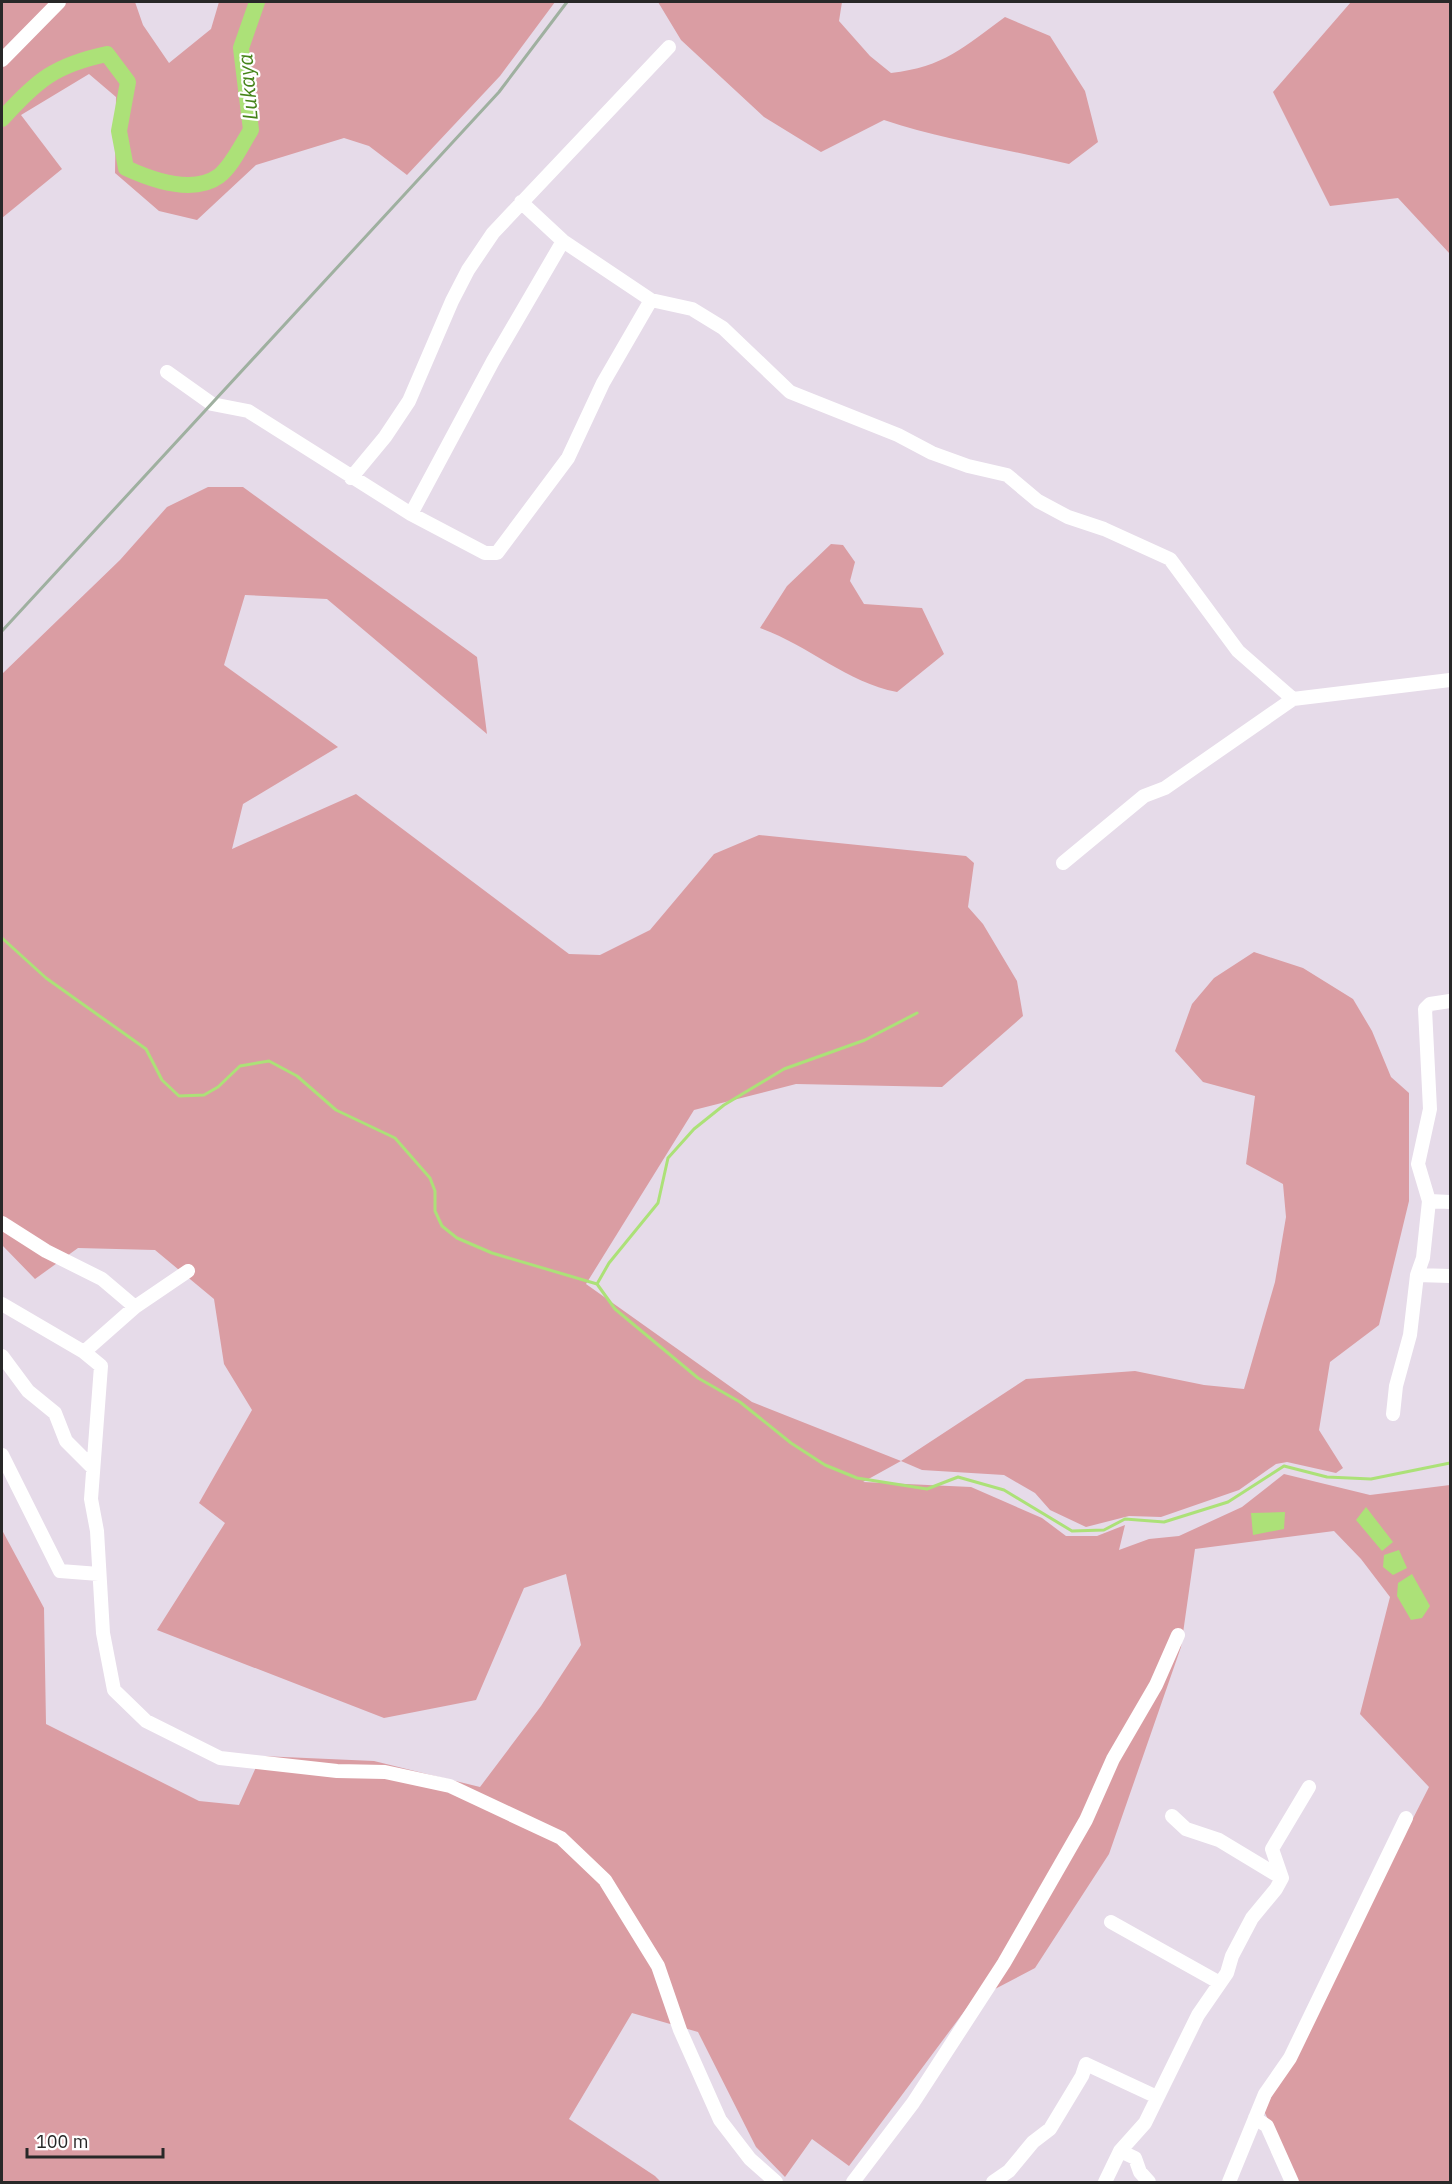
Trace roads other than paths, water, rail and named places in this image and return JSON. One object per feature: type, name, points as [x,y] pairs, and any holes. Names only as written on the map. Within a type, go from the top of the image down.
[{"type":"street","points":[[2,60],[59,2]]},
{"type":"street","points":[[351,478],[385,437],[409,401],[468,270],[493,233],[669,47]]},
{"type":"street","points":[[521,202],[563,242],[651,300],[692,309],[723,328],[790,392],[898,435],[941,456],[974,468],[1007,475],[1038,501],[1068,517],[1104,529],[1170,559],[1238,651],[1293,699]]},
{"type":"street","points":[[411,514],[493,361],[563,242]]},
{"type":"street","points":[[167,372],[212,404],[248,411],[411,514],[485,553],[497,553],[568,459],[603,383],[651,300]]},
{"type":"street","points":[[1063,863],[1144,796],[1165,788],[1293,699],[1450,680]]},
{"type":"street","points":[[1393,1414],[1396,1386],[1410,1335],[1417,1275],[1423,1258],[1429,1201],[1418,1164],[1430,1109],[1425,1009],[1428,1005],[1450,1001]]},
{"type":"street","points":[[1429,1201],[1450,1202]]},
{"type":"street","points":[[2,1222],[46,1251],[102,1279],[135,1307]]},
{"type":"street","points":[[84,1352],[135,1307],[188,1270]]},
{"type":"street","points":[[1417,1275],[1450,1276]]},
{"type":"street","points":[[2,1304],[84,1352],[101,1366],[99,1414],[92,1467],[92,1499],[97,1531],[103,1633],[114,1690],[146,1721],[220,1758],[337,1771],[385,1772],[450,1786],[561,1838],[605,1880],[658,1966],[680,2031],[720,2120],[750,2159],[776,2182]]},
{"type":"street","points":[[2,1356],[28,1391],[56,1413],[66,1441],[92,1467]]},
{"type":"street","points":[[2,1455],[60,1571],[99,1574]]},
{"type":"street","points":[[853,2182],[913,2103],[1010,1954],[1086,1820],[1113,1760],[1156,1685],[1178,1635]]},
{"type":"street","points":[[1105,2182],[1120,2151],[1145,2123],[1198,2015],[1220,1983],[1252,1918],[1282,1878],[1272,1849],[1309,1787]]},
{"type":"street","points":[[1172,1816],[1186,1828],[1219,1840],[1282,1878]]},
{"type":"street","points":[[1229,2182],[1265,2094],[1290,2058],[1406,1818]]},
{"type":"street","points":[[1111,1922],[1220,1983]]},
{"type":"street","points":[[993,2182],[1009,2171],[1033,2142],[1050,2128],[1082,2076],[1086,2064],[1157,2097]]},
{"type":"street","points":[[1255,2118],[1267,2126],[1292,2182]]},
{"type":"street","points":[[1120,2151],[1135,2158],[1140,2172],[1149,2182]]},
{"type":"waterway","name":"Lukaya","points":[[2,119],[26,94],[48,76],[74,63],[107,54],[128,82],[119,131],[126,168],[172,184],[209,182],[228,167],[251,130],[241,48],[257,2]]},
{"type":"waterway","points":[[2,938],[46,978],[146,1049],[162,1080],[179,1096],[204,1095],[218,1087],[240,1066],[269,1061],[297,1076],[336,1110],[395,1138],[430,1178],[435,1191],[435,1211],[442,1226],[457,1238],[492,1253],[597,1284],[615,1309],[698,1378],[740,1402],[791,1443],[825,1465],[857,1478],[927,1489],[958,1477],[1004,1490],[1072,1531],[1104,1530],[1125,1519],[1164,1522],[1228,1502],[1284,1466],[1327,1477],[1371,1479],[1450,1463]]},
{"type":"waterway","points":[[597,1284],[609,1263],[658,1203],[668,1158],[694,1129],[724,1105],[784,1069],[865,1040],[917,1013]]},
{"type":"railway","points":[[2,631],[499,92],[567,2]]}]
